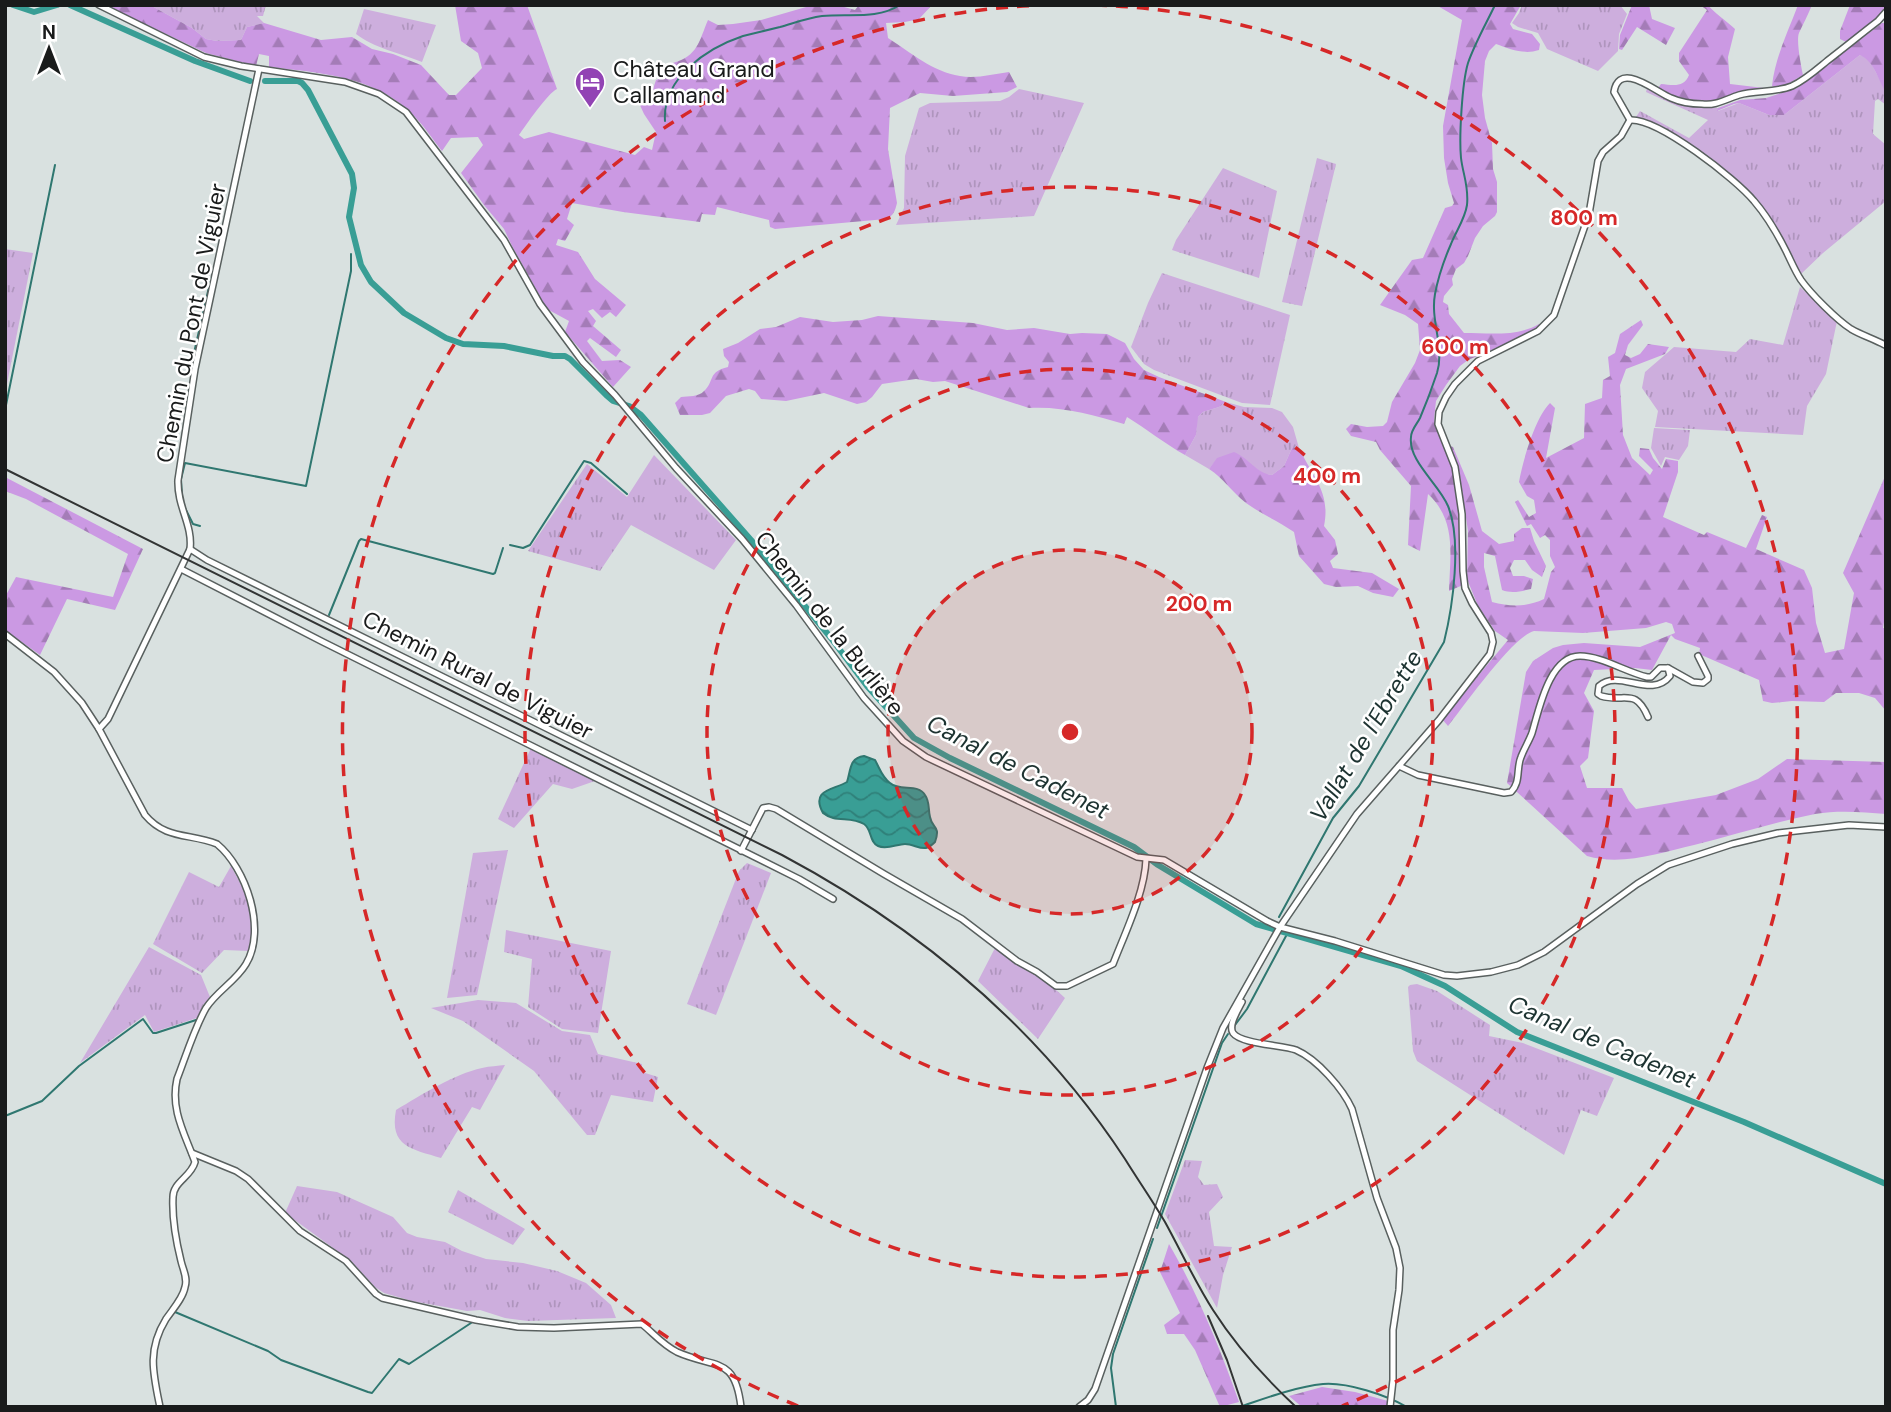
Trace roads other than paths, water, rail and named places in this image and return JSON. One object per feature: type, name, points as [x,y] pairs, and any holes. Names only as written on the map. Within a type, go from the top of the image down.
[{"type":"street","name":"Chemin de la Burlière","points":[[99,5],[204,57],[259,69],[317,76],[365,88],[406,112],[504,240],[549,318],[583,362],[742,539],[796,605],[864,698],[903,741],[926,757],[1138,857],[1164,860],[1278,931],[1348,944],[1435,974],[1458,976],[1491,972],[1518,965],[1544,952],[1637,884],[1668,865],[1732,844],[1779,833],[1849,825],[1886,827]]},
{"type":"street","points":[[1885,345],[1843,323],[1810,290],[1800,279],[1756,202],[1740,187],[1676,138],[1630,120],[1614,92],[1617,82],[1623,78],[1632,78],[1671,98],[1703,104],[1717,103],[1742,94],[1793,86],[1886,12]]},
{"type":"street","name":"Chemin du Pont de Viguier","points":[[190,549],[190,534],[177,493],[178,480],[195,369],[259,69]]},
{"type":"street","points":[[1079,1407],[1095,1389],[1223,1028],[1278,931],[1357,814],[1439,720],[1487,660],[1493,648],[1493,638],[1486,623],[1465,588],[1462,513],[1455,467],[1438,424],[1439,412],[1455,384],[1478,361],[1538,331],[1554,315],[1589,214],[1598,162],[1602,152],[1621,135],[1630,120]]},
{"type":"street","points":[[99,729],[108,719],[190,549]]},
{"type":"street","name":"Chemin Rural de Viguier","points":[[190,549],[207,560],[752,830]]},
{"type":"street","points":[[181,569],[799,879],[833,899]]},
{"type":"street","points":[[5,634],[72,689],[99,729],[150,821],[164,831],[217,844],[229,856],[247,889],[252,907],[254,926],[251,955],[242,970],[204,1011],[177,1079],[174,1095],[182,1131],[195,1162],[191,1173],[176,1186],[173,1197],[177,1241],[186,1281],[185,1289],[155,1342],[152,1362],[160,1407]]},
{"type":"street","points":[[1399,766],[1418,775],[1504,793],[1511,792],[1517,785],[1519,760],[1530,740],[1544,692],[1560,665],[1566,660],[1582,656],[1647,677],[1651,677],[1660,667],[1668,667],[1693,682],[1703,683],[1708,676],[1698,656]]},
{"type":"street","points":[[1648,717],[1637,699],[1601,696],[1598,694],[1599,687],[1606,681],[1614,680],[1661,684],[1670,676],[1668,667]]},
{"type":"street","points":[[1439,720],[1444,726]]},
{"type":"street","points":[[741,851],[762,808],[776,809],[962,919],[1017,961],[1056,986],[1062,987],[1113,964],[1142,887],[1147,859]]},
{"type":"street","points":[[1246,989],[1232,1023],[1233,1032],[1243,1039],[1301,1052],[1334,1081],[1352,1110],[1400,1268],[1392,1329],[1390,1407]]},
{"type":"street","points":[[192,1153],[236,1171],[248,1179],[300,1231],[346,1261],[382,1298],[518,1327],[642,1324],[676,1351],[728,1370],[736,1379],[741,1407]]},
{"type":"water","points":[[864,756],[875,760],[883,775],[894,786],[922,791],[928,803],[931,821],[936,828],[935,842],[927,848],[905,844],[881,847],[873,842],[864,824],[832,818],[823,813],[819,799],[821,795],[847,782],[853,762]]},
{"type":"waterway","name":"Canal de Cadenet","points":[[13,5],[34,12],[57,5]]},
{"type":"waterway","name":"Canal de Cadenet","points":[[70,5],[195,61],[250,81]]},
{"type":"waterway","points":[[665,121],[666,105],[679,78],[702,57],[729,41],[811,18],[881,13],[900,5]]},
{"type":"waterway","name":"Vallat de l'Ebrette","points":[[1279,917],[1333,818],[1359,786],[1444,642],[1455,573],[1455,537],[1448,506],[1414,455],[1411,437],[1429,396],[1439,363],[1434,314],[1436,288],[1467,205],[1460,149],[1466,72],[1474,48],[1495,5]]},
{"type":"waterway","name":"Canal de Cadenet","points":[[265,81],[298,81],[308,90],[352,174],[354,188],[349,217],[361,265],[371,282],[404,313],[446,338],[463,344],[504,346],[565,356],[613,401],[629,406],[641,415],[751,540],[867,686],[914,738],[1134,847],[1158,865],[1256,924],[1401,966],[1445,986],[1517,1032],[1744,1122],[1886,1184]]},
{"type":"waterway","points":[[5,410],[55,165]]},
{"type":"waterway","points":[[182,497],[181,479],[185,463],[306,486],[351,271],[351,254]]},
{"type":"waterway","points":[[194,353],[211,278]]},
{"type":"waterway","points":[[510,545],[523,548],[530,545],[584,461],[591,463],[627,494]]},
{"type":"waterway","points":[[184,506],[193,524],[200,526]]},
{"type":"waterway","points":[[329,615],[361,539],[493,574],[503,548]]},
{"type":"waterway","name":"Vallat de l'Ebrette","points":[[1235,1025],[1247,1009],[1286,936]]},
{"type":"waterway","points":[[5,1116],[42,1101],[79,1066],[143,1019],[153,1033],[196,1020]]},
{"type":"waterway","name":"Vallat de l'Ebrette","points":[[1157,1228],[1222,1043],[1228,1034]]},
{"type":"waterway","name":"Vallat de l'Ebrette","points":[[1116,1407],[1111,1368],[1113,1354],[1153,1239]]},
{"type":"waterway","points":[[175,1312],[268,1351],[281,1360],[372,1393],[399,1359],[409,1364],[474,1321]]},
{"type":"waterway","points":[[1239,1407],[1281,1393],[1323,1384],[1366,1390],[1407,1407]]},
{"type":"railway","points":[[5,469],[782,855],[833,884],[928,949],[973,985],[1015,1024],[1091,1111],[1160,1214],[1200,1289],[1231,1336],[1273,1385],[1296,1407]]},
{"type":"railway","points":[[1208,1316],[1243,1407]]},
{"type":"place","name":"Château Grand Callamand","points":[[590,109]]}]
